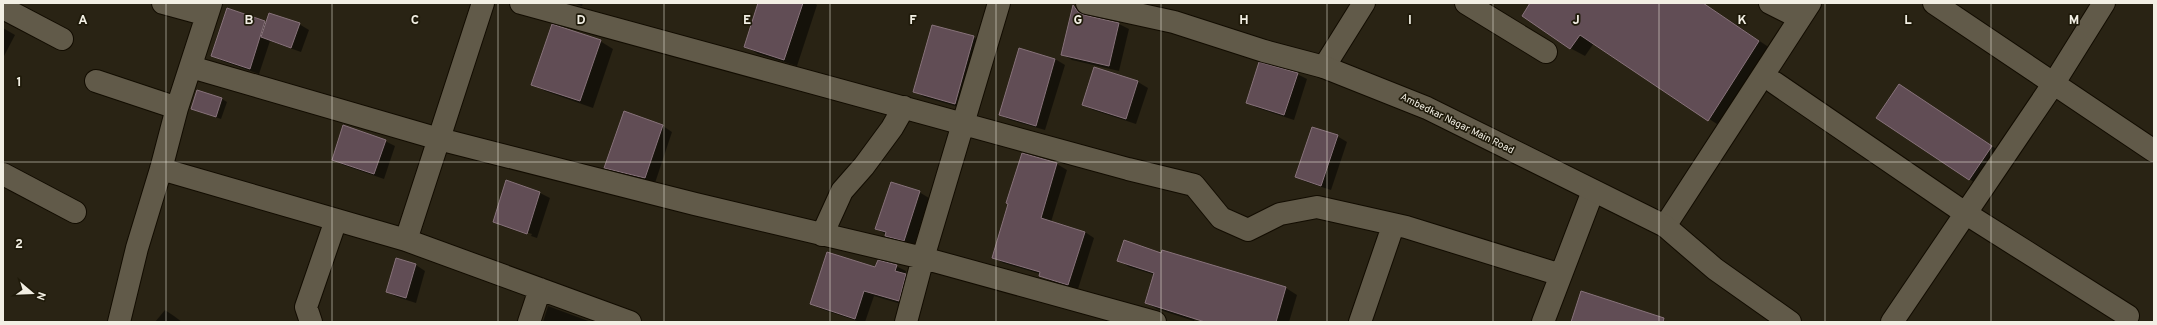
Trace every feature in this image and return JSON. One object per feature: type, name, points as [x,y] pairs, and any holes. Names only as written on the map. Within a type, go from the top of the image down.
[{"type":"street","points":[[119,322],[137,248],[162,169],[177,108],[209,9],[163,3]]},
{"type":"street","points":[[406,240],[483,3]]},
{"type":"street","points":[[521,3],[964,122],[1128,169],[1194,185],[1221,218],[1248,230],[1280,214],[1317,207],[1393,226],[1406,227],[1561,275]]},
{"type":"street","points":[[906,322],[923,258],[999,3]]},
{"type":"street","name":"Ambedkar Nagar Main Road","points":[[1087,3],[1144,9],[1174,22],[1264,51],[1324,67],[1427,108],[1665,226],[1715,269],[1790,322]]},
{"type":"street","points":[[1324,67],[1364,3]]},
{"type":"street","points":[[1466,3],[1546,52]]},
{"type":"street","points":[[1665,226],[1805,11],[1770,3]]},
{"type":"street","points":[[1934,3],[2154,151]]},
{"type":"street","points":[[1892,322],[2054,83],[2104,3]]},
{"type":"street","points":[[3,8],[62,39]]},
{"type":"street","points":[[191,67],[439,139],[687,202],[923,258],[1155,322]]},
{"type":"street","points":[[96,81],[177,108]]},
{"type":"street","points":[[1775,83],[1965,213],[2128,316]]},
{"type":"street","points":[[822,235],[842,191],[864,166],[892,128],[904,106]]},
{"type":"street","points":[[162,169],[406,240],[627,322]]},
{"type":"street","points":[[3,174],[75,212]]},
{"type":"street","points":[[1543,322],[1593,191]]},
{"type":"street","points":[[311,322],[306,307],[336,220]]},
{"type":"street","points":[[1360,322],[1393,226]]},
{"type":"street","points":[[529,322],[540,289]]},
{"type":"building","points":[[758,3],[803,3],[784,60],[744,47]]},
{"type":"building","points":[[1530,3],[1703,3],[1759,41],[1708,121],[1580,35],[1570,49],[1522,16]]},
{"type":"building","points":[[1073,5],[1078,12],[1084,15],[1119,23],[1109,66],[1061,55]]},
{"type":"building","points":[[227,8],[265,21],[250,69],[211,56]]},
{"type":"building","points":[[269,13],[300,23],[291,48],[261,37]]},
{"type":"building","points":[[552,24],[601,40],[580,101],[531,85]]},
{"type":"building","points":[[932,25],[974,36],[955,104],[913,92]]},
{"type":"building","points":[[1019,48],[1055,59],[1036,126],[999,115]]},
{"type":"building","points":[[1259,62],[1298,73],[1284,115],[1246,103]]},
{"type":"building","points":[[1094,67],[1138,81],[1126,119],[1082,105]]},
{"type":"building","points":[[1899,84],[1992,146],[1969,180],[1876,118]]},
{"type":"building","points":[[197,90],[222,98],[216,117],[191,109]]},
{"type":"building","points":[[624,111],[663,125],[645,178],[604,168]]},
{"type":"building","points":[[343,125],[386,140],[374,174],[332,160]]},
{"type":"building","points":[[1312,127],[1338,135],[1321,186],[1295,177]]},
{"type":"building","points":[[1022,153],[1057,163],[1041,218],[1085,232],[1068,285],[1039,276],[1040,272],[992,258],[1008,204],[1006,203]]},
{"type":"building","points":[[506,180],[540,192],[527,234],[493,222]]},
{"type":"building","points":[[891,182],[920,191],[904,241],[885,236],[886,232],[875,229]]},
{"type":"building","points":[[1124,240],[1161,253],[1162,250],[1286,287],[1276,322],[1205,322],[1145,303],[1154,273],[1117,261]]},
{"type":"building","points":[[827,252],[875,267],[878,260],[897,265],[895,271],[906,274],[899,301],[864,291],[855,319],[810,304]]},
{"type":"building","points":[[396,258],[416,264],[406,298],[386,292]]},
{"type":"building","points":[[1581,291],[1664,318],[1663,322],[1571,322]]}]
